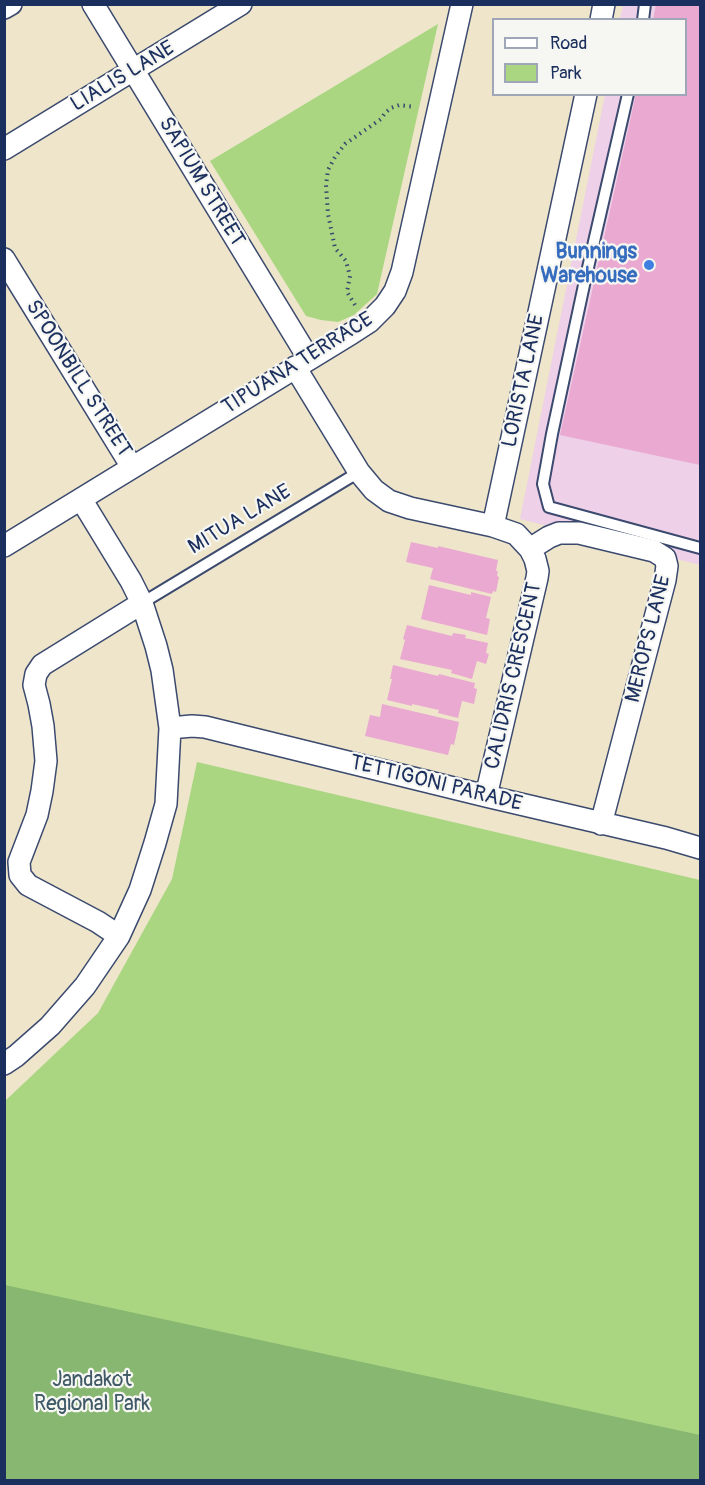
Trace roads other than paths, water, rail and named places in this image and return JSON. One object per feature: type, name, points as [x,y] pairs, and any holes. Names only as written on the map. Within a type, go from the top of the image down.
[{"type":"street","name":"SAPIUM STREET","points":[[93,4],[302,363]]},
{"type":"street","name":"LIALIS LANE","points":[[4,149],[241,4]]},
{"type":"street","name":"TIPUANA TERRACE","points":[[4,546],[369,322],[385,306],[395,291],[402,272],[462,4]]},
{"type":"street","name":"LORISTA LANE","points":[[493,526],[586,96]]},
{"type":"street","name":"SPOONBILL STREET","points":[[4,260],[132,467]]},
{"type":"street","points":[[302,363],[359,472],[374,490],[389,501],[410,508],[493,526],[516,534],[530,549]]},
{"type":"street","points":[[4,1064],[50,1026],[85,986],[119,936],[140,890],[166,804],[170,728],[162,670],[156,646],[142,603],[131,581],[81,499]]},
{"type":"street","name":"MEROPS LANE","points":[[530,549],[559,533],[579,533],[654,550],[665,558],[666,580],[601,824]]},
{"type":"street","name":"CALIDRIS CRESCENT","points":[[486,796],[537,578],[538,571],[530,549]]},
{"type":"street","points":[[119,936],[98,922],[28,885],[20,875],[19,862],[36,815],[42,791],[45,761],[43,726],[34,685],[36,674],[42,665],[142,603]]},
{"type":"street","name":"TETTIGONI PARADE","points":[[170,728],[205,727],[700,848]]},
{"type":"lane","points":[[628,96],[584,285],[543,484],[549,507],[700,548]]},
{"type":"lane","name":"MITUA LANE","points":[[142,603],[359,472]]},
{"type":"place","name":"Bunnings Warehouse","points":[[649,265]]},
{"type":"park label","name":"Jandakot Regional Park","points":[[92,1393]]}]
